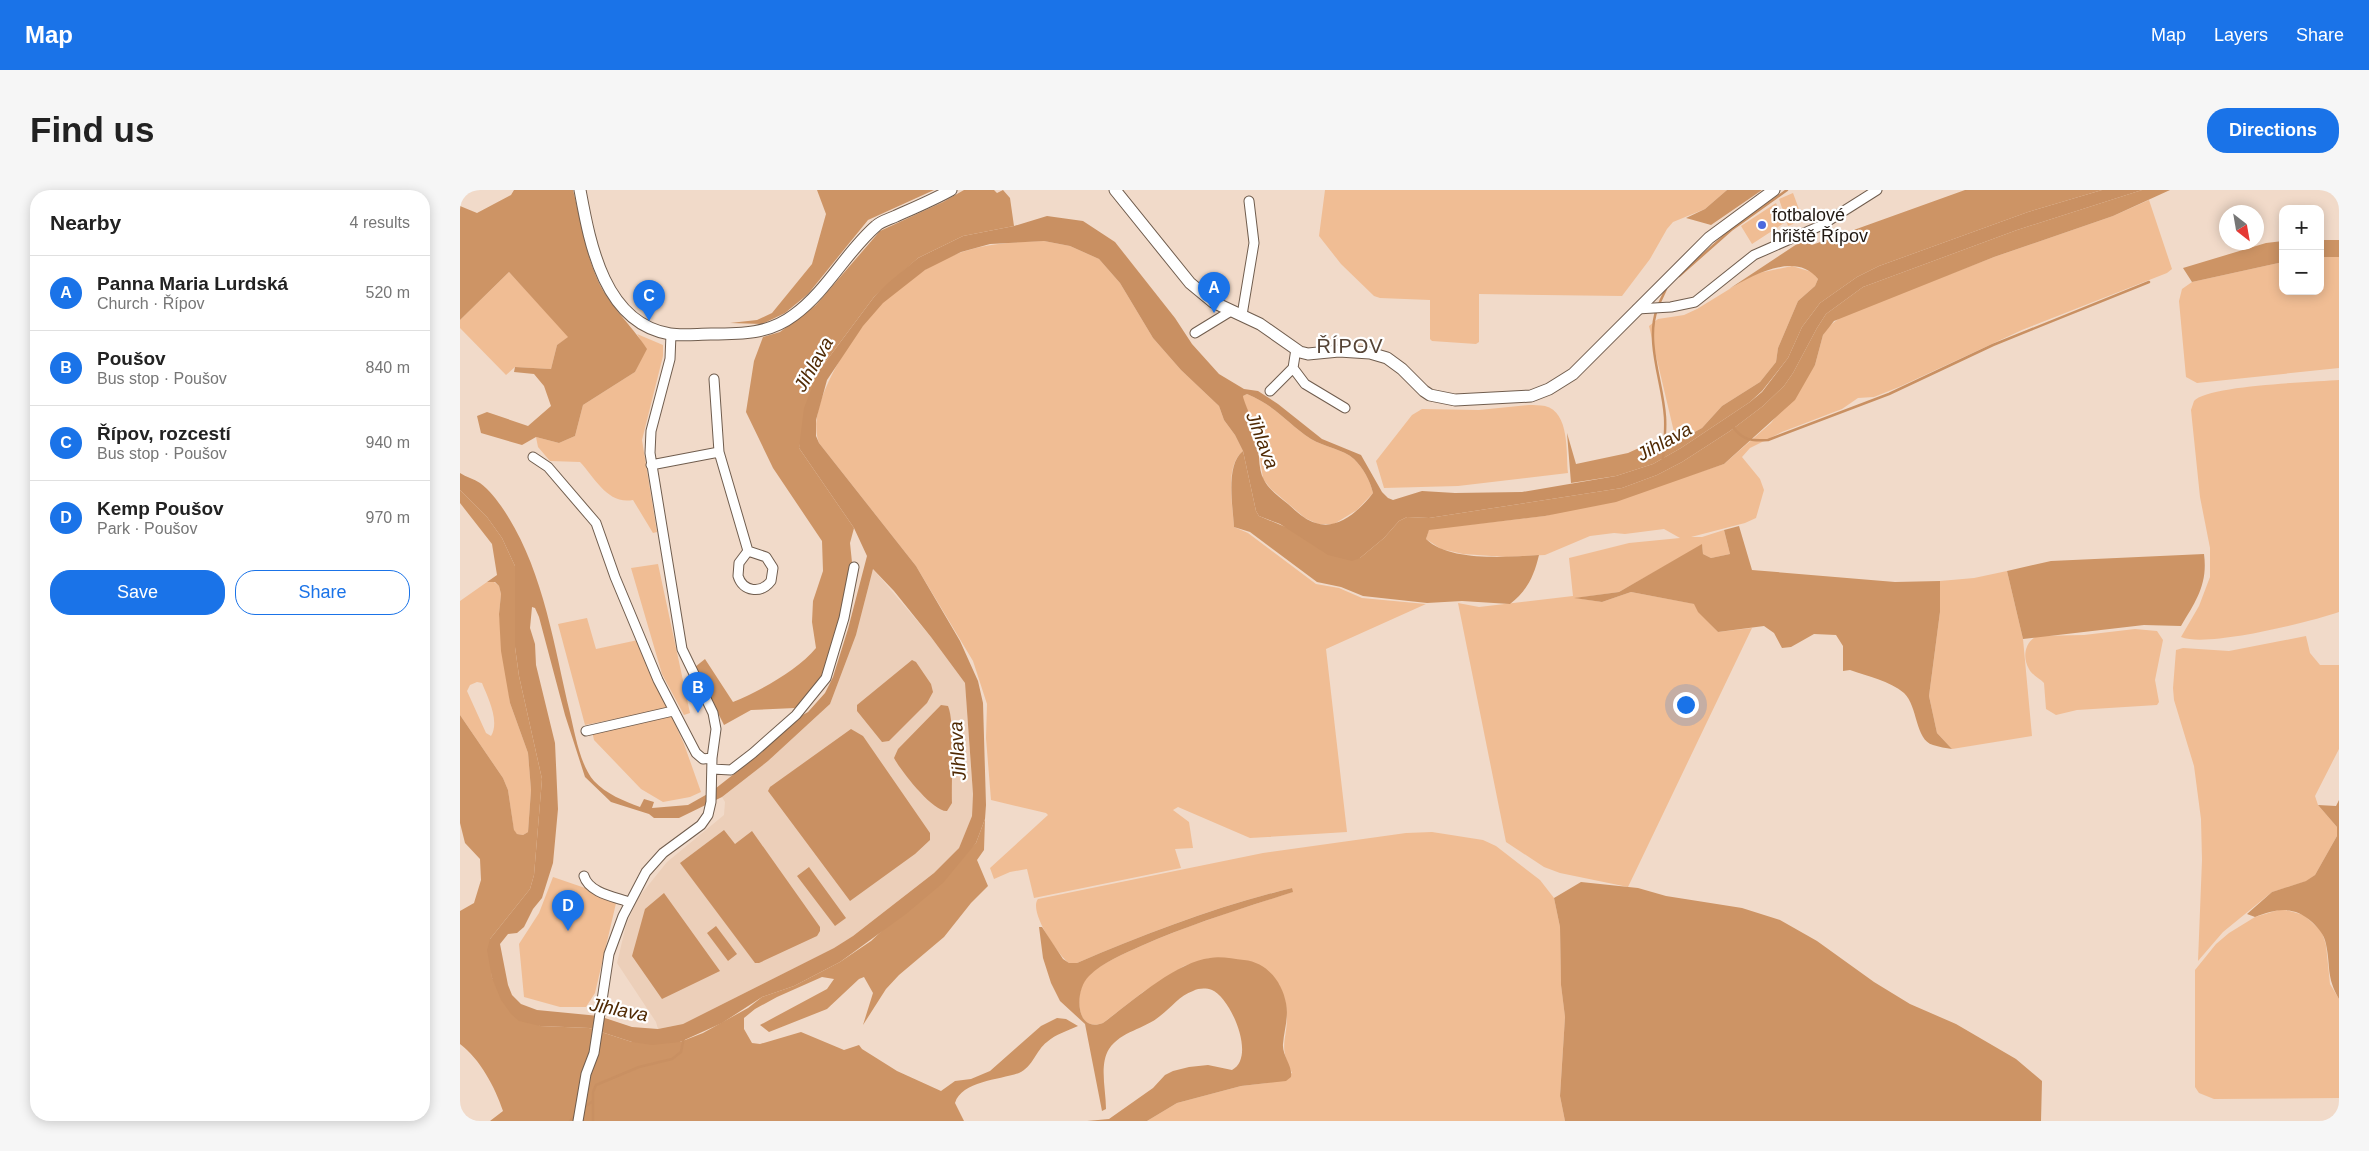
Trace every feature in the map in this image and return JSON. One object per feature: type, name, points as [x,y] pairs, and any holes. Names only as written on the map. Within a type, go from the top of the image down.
[{"type":"street","points":[[580,190],[588,232],[601,271],[614,298],[638,321],[671,334],[747,334],[761,332],[777,325],[793,316],[811,301],[877,225],[951,190]]},
{"type":"street","points":[[1115,190],[1190,283],[1213,302],[1237,313],[1306,354],[1339,350],[1387,358],[1430,395],[1455,400],[1519,398],[1549,389],[1573,374],[1710,238],[1774,190]]},
{"type":"street","points":[[1637,309],[1671,307],[1695,302],[1754,255],[1820,226],[1877,190]]},
{"type":"street","points":[[1237,313],[1254,243],[1249,201]]},
{"type":"street","points":[[1195,333],[1237,313]]},
{"type":"street","points":[[578,1121],[586,1074],[596,1044],[609,954],[630,902],[638,884],[654,861],[701,824],[710,809],[712,758],[716,729],[713,713],[682,649],[651,465],[649,442],[670,359],[671,334]]},
{"type":"street","points":[[1270,391],[1292,368],[1296,349]]},
{"type":"street","points":[[1292,368],[1305,384],[1345,408]]},
{"type":"street","points":[[714,379],[719,452],[748,551]]},
{"type":"street","points":[[651,465],[719,452]]},
{"type":"street","points":[[533,456],[548,467],[596,522],[615,577],[673,711],[686,729],[696,753],[703,759],[712,758]]},
{"type":"street","points":[[748,551],[766,557],[773,568],[771,581],[761,589],[752,590],[745,586],[738,576],[739,563],[748,551]]},
{"type":"street","points":[[712,769],[731,770],[753,754],[796,715],[826,678],[844,618],[854,567]]},
{"type":"street","points":[[586,731],[673,711]]},
{"type":"street","points":[[584,876],[586,882],[592,888],[630,902]]},
{"type":"shaded area","points":[[514,190],[573,190],[596,276],[606,296],[647,349],[635,372],[583,405],[575,436],[559,443],[536,437],[522,445],[481,433],[477,416],[487,412],[528,426],[551,406],[544,386],[534,374],[514,372],[515,367],[551,369],[557,345],[568,337],[509,272],[460,320],[460,206],[477,213],[511,195]]},
{"type":"shaded area","points":[[817,190],[934,190],[868,220],[808,294],[785,313],[762,324],[730,323],[757,320],[772,313],[812,264],[826,214]]},
{"type":"shaded area","points":[[964,190],[994,190],[997,193],[1003,190],[1010,198],[1014,226],[963,236],[918,258],[874,297],[818,372],[799,448],[854,528],[850,543],[853,572],[823,677],[795,708],[751,710],[724,725],[695,667],[705,659],[733,702],[755,692],[789,672],[816,648],[812,622],[813,601],[823,571],[822,541],[773,468],[746,412],[754,361],[763,337],[780,332],[816,305],[880,231],[943,202]]},
{"type":"shaded area","points":[[1325,190],[1727,190],[1705,209],[1673,222],[1650,259],[1622,296],[1479,294],[1479,342],[1476,344],[1432,341],[1430,339],[1430,300],[1380,298],[1374,296],[1341,264],[1319,236]]},
{"type":"shaded area","points":[[1727,190],[1762,190],[1711,225],[1686,218],[1705,209]]},
{"type":"shaded area","points":[[1965,190],[2102,190],[2028,212],[1879,266],[1857,277],[1820,303],[1802,327],[1788,358],[1762,391],[1750,402],[1681,448],[1653,464],[1616,476],[1571,483],[1567,433],[1576,464],[1628,453],[1674,432],[1691,434],[1702,428],[1722,406],[1760,382],[1776,362],[1778,348],[1798,301],[1815,286],[1818,279],[1809,271],[1798,267],[1786,266],[1762,272],[1729,289],[1803,240],[1812,245]]},
{"type":"shaded area","points":[[2102,190],[2142,190],[2017,230],[1863,287],[1826,314],[1793,373],[1784,386],[1763,406],[1730,431],[1682,462],[1657,475],[1622,488],[1429,518],[1407,517],[1399,521],[1384,538],[1360,558],[1352,561],[1328,555],[1280,524],[1259,516],[1256,511],[1243,451],[1235,435],[1224,420],[1219,406],[1181,370],[1153,338],[1120,283],[1099,259],[1070,246],[1044,241],[990,244],[961,252],[925,270],[883,303],[863,326],[827,380],[816,420],[816,436],[819,443],[916,566],[960,641],[978,681],[983,703],[986,805],[985,819],[976,843],[943,883],[906,914],[840,962],[794,986],[762,997],[722,1023],[680,1042],[652,1045],[632,1042],[589,1028],[540,1026],[519,1021],[511,1014],[501,1000],[492,978],[487,950],[490,939],[530,889],[534,875],[542,779],[519,676],[515,647],[515,566],[502,538],[487,517],[460,490],[460,473],[480,483],[495,498],[520,538],[530,561],[553,636],[579,749],[589,774],[599,786],[622,800],[640,807],[644,799],[654,802],[652,808],[688,805],[711,792],[762,752],[799,717],[808,712],[825,693],[833,677],[867,556],[854,528],[799,448],[804,408],[818,372],[874,297],[918,258],[963,236],[1014,226],[1047,216],[1083,221],[1115,242],[1175,318],[1192,344],[1219,374],[1244,389],[1258,391],[1278,404],[1322,439],[1361,455],[1382,492],[1393,500],[1422,491],[1455,493],[1522,492],[1616,476],[1653,464],[1681,448],[1762,392],[1788,358],[1802,327],[1820,303],[1857,277],[1879,266],[2028,212]],"holes":[[[1247,394],[1274,409],[1311,439],[1354,459],[1366,474],[1373,493],[1355,512],[1341,521],[1332,524],[1324,525],[1312,522],[1298,513],[1266,484],[1262,475],[1257,435],[1243,396]],[[873,569],[894,591],[965,683],[973,794],[972,816],[959,848],[934,873],[853,936],[834,948],[683,1024],[658,1029],[632,1027],[599,1016],[537,1010],[521,1004],[512,995],[508,985],[500,944],[508,934],[517,933],[524,927],[533,909],[542,898],[553,863],[558,809],[555,743],[536,665],[535,644],[530,628],[532,607],[535,608],[539,617],[565,715],[585,777],[611,802],[649,814],[654,818],[679,818],[722,797],[768,761],[830,704],[856,635]]]},
{"type":"shaded area","points":[[2142,190],[2170,190],[2113,216],[1994,257],[1834,321],[1823,335],[1815,365],[1795,400],[1724,464],[1616,502],[1545,516],[1429,530],[1426,539],[1436,546],[1464,555],[1512,557],[1539,555],[1529,582],[1521,594],[1510,604],[1462,601],[1427,603],[1363,596],[1341,587],[1317,582],[1250,532],[1234,527],[1232,476],[1237,457],[1243,451],[1256,511],[1259,516],[1360,558],[1384,538],[1399,521],[1407,517],[1429,518],[1622,488],[1657,475],[1682,462],[1730,431],[1763,406],[1784,386],[1793,373],[1826,314],[1863,287],[2017,230]]},
{"type":"shaded area","points":[[1793,193],[1803,220],[1788,226],[1779,199]]},
{"type":"shaded area","points":[[2149,200],[2172,269],[2167,273],[2022,330],[1899,387],[1874,397],[1858,398],[1842,409],[1782,432],[1750,448],[1742,457],[1760,479],[1764,490],[1756,518],[1745,523],[1691,537],[1702,537],[1724,530],[1730,554],[1711,558],[1703,554],[1702,545],[1619,592],[1576,598],[1602,602],[1631,592],[1695,604],[1699,612],[1718,632],[1752,628],[1628,887],[1560,873],[1544,867],[1506,842],[1458,603],[1479,607],[1573,596],[1569,558],[1629,543],[1680,538],[1664,529],[1625,534],[1614,533],[1590,536],[1545,555],[1506,557],[1463,554],[1441,549],[1426,539],[1429,529],[1545,516],[1724,464],[1771,423],[1815,365],[1823,335],[1828,327],[1842,316],[1994,257],[2113,216]]},
{"type":"shaded area","name":"fotbalové hřiště Řípov","points":[[1776,203],[1784,223],[1752,244],[1741,226]]},
{"type":"shaded area","points":[[2324,240],[2339,240],[2339,257],[2324,257]]},
{"type":"shaded area","points":[[1044,241],[1070,246],[1099,259],[1120,283],[1153,338],[1181,370],[1219,406],[1224,420],[1235,435],[1243,451],[1233,466],[1231,498],[1234,527],[1248,533],[1316,584],[1339,588],[1362,598],[1426,604],[1326,649],[1347,832],[1250,838],[1178,807],[1173,810],[1189,822],[1193,848],[1175,849],[1181,868],[1034,898],[1027,869],[1010,872],[994,879],[990,868],[1048,815],[991,800],[986,738],[987,704],[973,661],[916,566],[819,443],[816,427],[825,389],[847,349],[871,315],[900,288],[919,273],[962,252],[992,245]]},
{"type":"shaded area","points":[[2279,241],[2279,263],[2192,282],[2183,268],[2243,250],[2264,250],[2264,244]]},
{"type":"shaded area","points":[[2324,257],[2339,257],[2339,368],[2197,383],[2186,377],[2179,301],[2182,289],[2192,282],[2279,263],[2279,295],[2324,295]]},
{"type":"shaded area","points":[[1792,266],[1812,272],[1818,279],[1815,286],[1798,301],[1778,348],[1776,362],[1760,382],[1722,406],[1702,428],[1691,434],[1674,432],[1649,326],[1658,319],[1684,315],[1697,309],[1754,274]]},
{"type":"shaded area","points":[[509,272],[569,337],[557,345],[551,369],[515,367],[506,375],[460,328],[460,320]]},
{"type":"shaded area","points":[[637,334],[663,345],[663,356],[642,440],[657,532],[653,533],[633,500],[616,498],[609,494],[580,462],[550,461],[538,447],[536,437],[559,443],[575,436],[583,405],[635,372],[646,349]]},
{"type":"shaded area","points":[[2339,380],[2339,612],[2306,622],[2235,637],[2194,639],[2181,637],[2199,606],[2210,577],[2210,548],[2200,497],[2191,410],[2194,401],[2219,391],[2239,388]]},
{"type":"shaded area","points":[[1247,394],[1274,409],[1311,439],[1354,459],[1366,474],[1373,493],[1357,510],[1334,524],[1318,524],[1305,518],[1271,489],[1263,479],[1257,435],[1243,400],[1243,396]]},
{"type":"shaded area","points":[[1529,405],[1545,406],[1559,416],[1565,434],[1568,473],[1458,486],[1384,488],[1376,461],[1412,415],[1422,409],[1479,410]]},
{"type":"shaded area","points":[[460,490],[487,517],[502,538],[515,566],[515,647],[519,676],[542,779],[534,875],[530,889],[490,939],[492,978],[540,1026],[589,1028],[632,1042],[680,1042],[703,1033],[748,1008],[762,997],[794,986],[840,962],[871,941],[976,843],[985,819],[984,850],[977,860],[988,886],[971,903],[944,937],[899,975],[886,989],[863,1025],[873,993],[864,977],[859,979],[827,1009],[769,1032],[760,1025],[827,989],[834,979],[822,977],[755,1009],[744,1018],[744,1029],[752,1043],[760,1044],[801,1032],[844,1050],[859,1045],[862,1049],[897,1071],[941,1091],[955,1081],[971,1079],[990,1071],[1041,1026],[1057,1018],[1066,1019],[1078,1026],[1050,1039],[1043,1045],[1028,1067],[1019,1073],[982,1082],[965,1090],[955,1103],[964,1121],[490,1121],[503,1111],[500,1102],[480,1065],[460,1044],[460,911],[474,903],[481,880],[480,859],[465,843],[460,823],[460,715],[503,778],[508,790],[514,830],[517,834],[523,835],[528,832],[531,790],[528,753],[510,703],[501,651],[499,614],[501,594],[499,586],[495,582],[487,582],[497,575],[492,544],[460,503]]},
{"type":"shaded area","points":[[1739,526],[1752,570],[1895,582],[1940,581],[1940,612],[1929,696],[1937,733],[1952,749],[1935,746],[1927,742],[1920,730],[1909,699],[1904,693],[1878,679],[1850,670],[1843,671],[1843,646],[1836,635],[1814,634],[1791,647],[1782,648],[1774,633],[1764,626],[1718,632],[1698,612],[1694,604],[1631,592],[1602,602],[1574,598],[1619,592],[1702,544],[1703,554],[1711,558],[1730,554],[1724,530]]},
{"type":"shaded area","points":[[2204,554],[2205,565],[2200,592],[2181,626],[2144,625],[2023,639],[2007,571],[2051,561]]},
{"type":"shaded area","points":[[658,564],[690,713],[684,715],[662,674],[631,568]]},
{"type":"shaded area","points":[[873,569],[931,637],[965,683],[973,794],[972,816],[959,848],[934,873],[853,936],[834,948],[683,1024],[658,1029],[656,1022],[617,963],[626,925],[638,898],[667,862],[724,815],[725,802],[722,797],[768,761],[830,704],[856,635]]},
{"type":"shaded area","points":[[2007,571],[2023,639],[2032,736],[1952,749],[1937,733],[1929,696],[1940,612],[1940,581],[1974,578]]},
{"type":"shaded area","points":[[487,582],[494,582],[499,586],[501,594],[499,614],[510,703],[528,753],[531,790],[528,832],[523,835],[517,834],[514,831],[508,790],[503,778],[460,715],[460,601]],"holes":[[[477,682],[482,683],[494,717],[491,736],[486,733],[467,691],[470,685]]]},
{"type":"shaded area","points":[[587,618],[596,649],[638,640],[668,706],[666,709],[585,725],[558,624]]},
{"type":"shaded area","points":[[2135,629],[2157,631],[2163,640],[2155,680],[2159,702],[2157,705],[2077,710],[2056,715],[2046,709],[2044,683],[2030,671],[2025,655],[2027,646],[2033,639],[2037,636],[2084,635]]},
{"type":"shaded area","points":[[2306,636],[2310,653],[2320,665],[2339,665],[2339,749],[2315,796],[2318,805],[2337,827],[2337,836],[2315,875],[2307,881],[2272,892],[2223,932],[2198,961],[2202,860],[2201,819],[2194,766],[2174,700],[2176,650],[2183,648],[2229,651]]},
{"type":"shaded area","points":[[912,660],[916,662],[931,684],[933,692],[927,703],[889,741],[882,742],[857,711],[857,705]]},
{"type":"shaded area","points":[[941,705],[948,706],[951,725],[952,803],[947,811],[941,810],[926,798],[910,781],[894,758],[898,749]]},
{"type":"shaded area","points":[[669,716],[672,717],[684,744],[701,792],[690,797],[663,802],[641,789],[594,740],[592,731]]},
{"type":"shaded area","points":[[851,729],[863,736],[930,833],[930,840],[915,854],[850,901],[768,791],[770,787]]},
{"type":"shaded area","points":[[2339,800],[2339,999],[2330,978],[2325,940],[2312,922],[2298,913],[2285,910],[2255,917],[2247,914],[2272,892],[2306,881],[2315,875],[2337,836],[2337,827],[2318,805],[2336,806]]},
{"type":"shaded area","points":[[724,830],[735,844],[752,831],[820,927],[817,936],[759,963],[755,963],[680,863]]},
{"type":"shaded area","points":[[1432,832],[1483,840],[1496,846],[1540,880],[1554,898],[1560,927],[1561,985],[1565,1017],[1560,1096],[1565,1121],[1147,1121],[1177,1103],[1241,1086],[1267,1083],[1292,1073],[1285,1056],[1284,1044],[1287,1011],[1279,984],[1210,958],[1184,966],[1143,992],[1103,1023],[1094,1025],[1082,1017],[1079,1000],[1083,982],[1100,967],[1141,946],[1197,924],[1292,892],[1292,888],[1237,903],[1183,921],[1077,963],[1069,963],[1052,942],[1037,913],[1036,905],[1038,899],[1263,853],[1406,833]]},
{"type":"shaded area","points":[[809,867],[846,918],[835,926],[797,876]]},
{"type":"shaded area","points":[[553,877],[617,899],[595,993],[586,1007],[560,1007],[524,997],[519,944],[539,913]]},
{"type":"shaded area","points":[[1581,882],[1638,888],[1666,896],[1742,908],[1780,920],[1817,941],[1874,982],[1910,1004],[1956,1024],[2016,1059],[2042,1081],[2041,1121],[1565,1121],[1560,1096],[1565,1017],[1561,985],[1560,927],[1554,898]]},
{"type":"shaded area","points":[[1292,888],[1293,892],[1216,917],[1141,946],[1114,959],[1089,976],[1084,982],[1079,1000],[1082,1017],[1094,1025],[1103,1023],[1168,975],[1197,961],[1218,957],[1259,964],[1277,980],[1284,995],[1287,1013],[1283,1048],[1291,1077],[1286,1081],[1241,1086],[1177,1103],[1147,1121],[1087,1121],[1109,1119],[1153,1088],[1165,1075],[1173,1071],[1208,1065],[1232,1070],[1239,1063],[1242,1053],[1238,1028],[1226,1004],[1212,990],[1198,989],[1188,993],[1154,1020],[1120,1038],[1109,1049],[1104,1062],[1106,1109],[1102,1111],[1085,1024],[1060,1001],[1051,983],[1043,958],[1039,927],[1042,927],[1063,959],[1069,963],[1077,963],[1183,921],[1237,903]]},
{"type":"shaded area","points":[[664,893],[720,971],[662,999],[632,956],[645,909]]},
{"type":"shaded area","points":[[2282,909],[2304,915],[2322,932],[2326,945],[2330,984],[2339,999],[2339,1098],[2214,1099],[2199,1093],[2195,1087],[2195,970],[2216,944],[2229,933],[2255,917]]},
{"type":"shaded area","points":[[716,926],[737,954],[728,961],[707,933]]},
{"type":"waterway","points":[[1679,276],[1731,230],[1787,190]]},
{"type":"waterway","points":[[1733,427],[1745,438],[1768,440],[1889,394],[1993,345],[2149,282]]},
{"type":"waterway","points":[[1659,304],[1666,289]]},
{"type":"waterway","name":"Jihlava","points":[[1657,309],[1653,335],[1664,404],[1665,433],[1663,460]]},
{"type":"waterway","points":[[593,1121],[593,1092],[596,1085],[639,1067],[672,1059],[681,1052],[684,1037]]},
{"type":"waterway","points":[[583,1108],[593,1101]]},
{"type":"waterway","points":[[570,1121],[577,1113]]},
{"type":"place","name":"fotbalové hřiště Řípov","points":[[1762,225]]},
{"type":"place","name":"Panna Maria Lurdská","points":[[1214,313]]},
{"type":"place","name":"Řípov, rozcestí","points":[[649,321]]},
{"type":"place","name":"Poušov","points":[[698,713]]},
{"type":"place","name":"Kemp Poušov","points":[[568,931]]},
{"type":"district","name":"ŘÍPOV","points":[[1350,346]]}]
